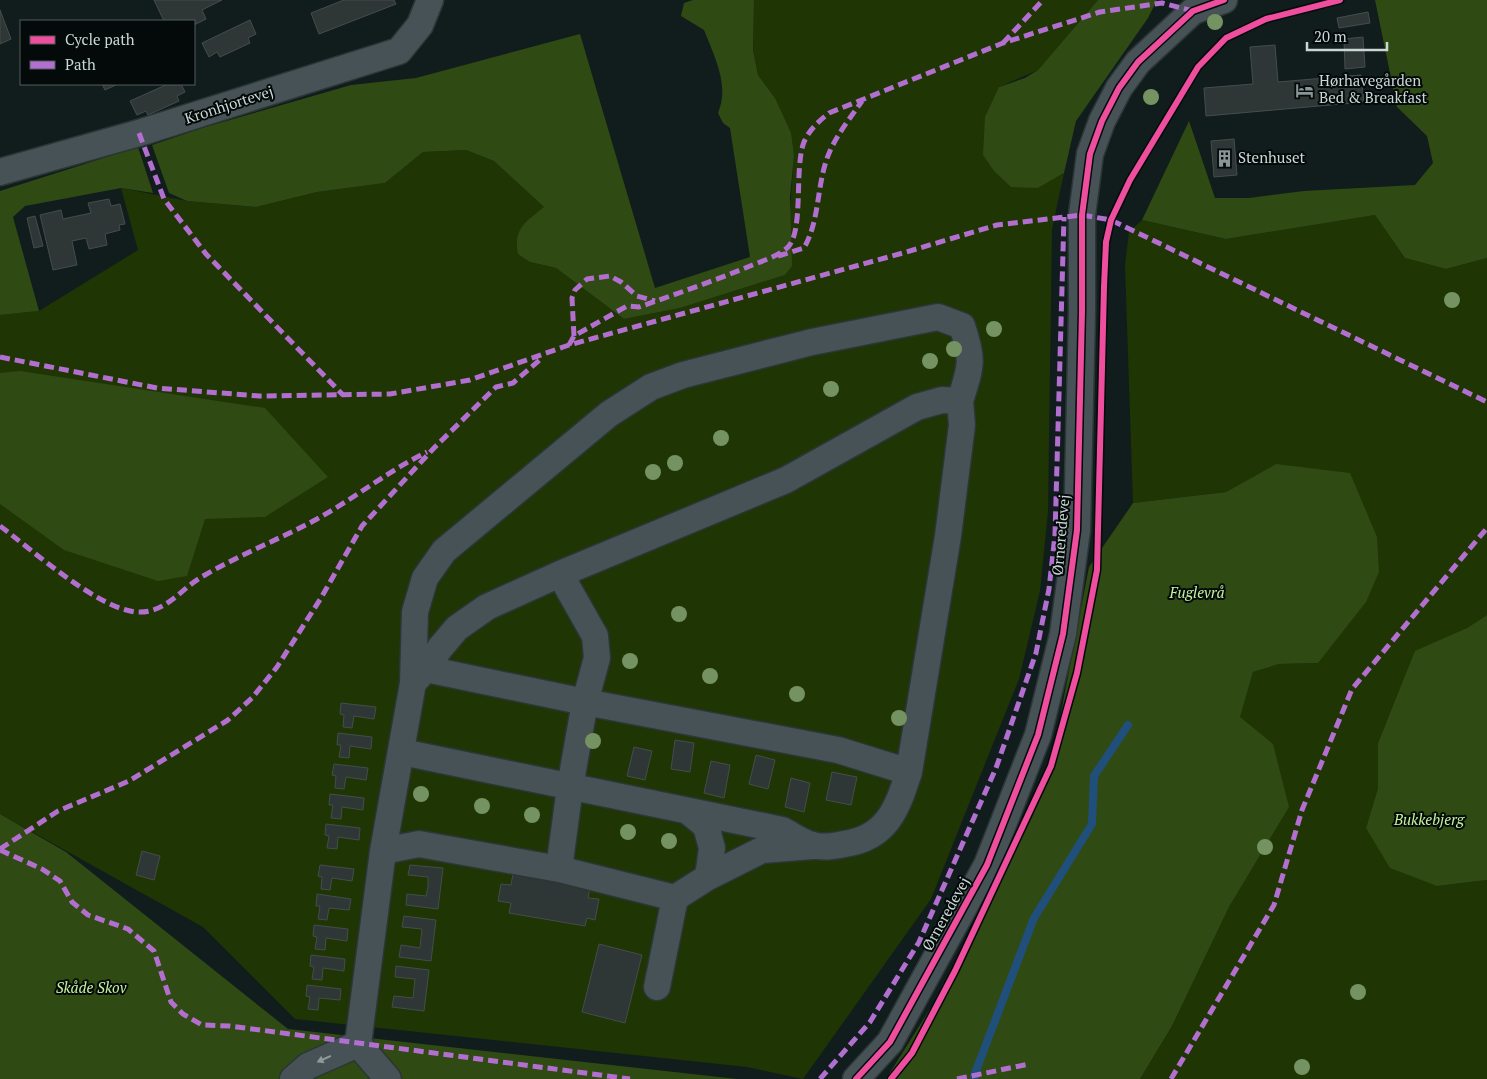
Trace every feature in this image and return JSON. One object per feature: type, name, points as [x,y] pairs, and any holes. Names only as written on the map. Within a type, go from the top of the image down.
[{"type":"street","name":"Kronhjortevej","points":[[0,172],[139,133],[398,50],[420,25],[430,0]]},
{"type":"street","name":"Ørneredevej","points":[[856,1079],[890,1042],[987,865],[1038,735],[1059,652],[1076,530],[1082,311],[1082,216],[1090,154],[1102,121],[1119,88],[1138,62],[1193,11],[1224,0]]},
{"type":"street","points":[[388,1079],[358,1044],[383,851],[419,676],[415,612],[425,578],[444,552],[609,414],[651,387],[684,375],[812,342],[938,317],[962,326],[972,363],[960,401],[962,425],[948,536],[909,772],[900,800],[887,823],[875,834],[861,842],[762,850],[708,877],[675,898],[657,987]]},
{"type":"street","points":[[419,676],[456,628],[486,608],[560,574],[786,480],[917,408],[942,400],[960,401]]},
{"type":"street","points":[[559,869],[570,787],[585,702],[597,658],[595,636],[560,574]]},
{"type":"street","points":[[419,676],[585,702],[838,750],[909,772]]},
{"type":"street","points":[[402,752],[782,830],[814,846]]},
{"type":"street","points":[[689,812],[706,826],[712,848],[708,877]]},
{"type":"street","points":[[383,851],[419,844],[559,869],[675,898]]},
{"type":"street","points":[[293,1079],[308,1066],[358,1044]]},
{"type":"green space","points":[[693,0],[754,0],[753,50],[758,75],[775,98],[791,133],[794,156],[790,197],[792,266],[785,275],[680,308],[624,319],[556,268],[530,262],[518,254],[517,238],[522,226],[544,207],[494,161],[466,150],[423,152],[385,183],[317,192],[256,207],[187,201],[169,193],[152,145],[202,128],[351,85],[416,78],[580,34],[655,288],[750,257],[730,128],[723,123],[718,113],[722,92],[716,60],[704,30],[681,16],[684,3]]},
{"type":"green space","points":[[754,0],[1098,0],[1038,70],[999,87],[1038,188],[1064,173],[1052,229],[1048,512],[1040,591],[1019,679],[931,899],[803,1079],[747,1067],[295,1019],[203,927],[0,814],[0,315],[39,311],[138,250],[121,188],[187,201],[256,207],[317,192],[385,183],[423,152],[466,150],[494,161],[544,207],[530,262],[556,268],[624,319],[680,308],[785,275],[794,156],[775,98],[758,75],[753,50]]},
{"type":"green space","points":[[1098,0],[1157,0],[1148,18],[1076,121],[1064,173],[1038,188],[1011,187],[994,171],[983,155],[985,117],[999,87],[1025,78],[1038,70]]},
{"type":"green space","points":[[1375,0],[1487,0],[1487,258],[1446,269],[1405,258],[1375,215],[1226,239],[1142,220],[1189,121],[1215,198],[1249,198],[1304,191],[1415,185],[1433,163],[1427,136],[1397,107]]},
{"type":"green space","points":[[138,147],[153,193],[121,188],[25,206],[13,217],[39,311],[0,315],[0,191]]},
{"type":"green space","points":[[1375,215],[1405,258],[1446,269],[1487,258],[1487,615],[1467,628],[1393,706],[1378,743],[1378,788],[1366,828],[1437,886],[1487,880],[1487,1079],[1140,1079],[1172,1026],[1230,905],[1239,719],[1253,672],[1279,664],[1318,663],[1276,464],[1226,492],[1133,503],[1125,265],[1129,232],[1142,220],[1226,239]]},
{"type":"green space","points":[[20,371],[265,408],[328,477],[265,517],[205,519],[187,576],[158,581],[64,550],[0,504],[0,373]]},
{"type":"green space","name":"Fuglevrå","points":[[1276,464],[1350,473],[1377,537],[1379,572],[1366,602],[1318,663],[1279,664],[1253,672],[1240,717],[1273,744],[1289,807],[1230,905],[1172,1026],[1140,1079],[886,1079],[960,961],[1049,775],[1089,567],[1133,503],[1226,492]]},
{"type":"green space","name":"Bukkebjerg","points":[[1487,615],[1487,880],[1437,886],[1390,868],[1366,828],[1378,788],[1378,743],[1415,651],[1467,628]]},
{"type":"green space","name":"Skåde Skov","points":[[0,814],[66,852],[288,1029],[737,1079],[0,1079]]},
{"type":"building","points":[[154,0],[222,0],[202,10],[206,19],[195,24],[195,20],[164,20]]},
{"type":"building","points":[[344,0],[394,0],[396,4],[319,34],[311,13]]},
{"type":"building","points":[[0,10],[11,39],[0,44]]},
{"type":"building","points":[[1368,12],[1370,23],[1339,28],[1337,18]]},
{"type":"building","points":[[250,20],[256,34],[248,38],[250,43],[220,57],[217,52],[209,57],[202,43]]},
{"type":"building","points":[[1363,37],[1365,67],[1345,69],[1344,39]]},
{"type":"building","points":[[1275,45],[1278,82],[1361,75],[1364,102],[1206,116],[1204,88],[1253,84],[1250,47]]},
{"type":"building","points":[[102,85],[116,85],[105,90]]},
{"type":"building","points":[[166,85],[182,85],[185,92],[177,96],[179,101],[148,115],[146,111],[137,115],[130,101]]},
{"type":"building","name":"Stenhuset","points":[[1234,139],[1237,175],[1214,177],[1211,141]]},
{"type":"building","points":[[109,199],[111,206],[120,204],[125,224],[119,225],[120,230],[105,234],[107,245],[89,249],[86,238],[72,241],[77,265],[53,270],[40,215],[61,210],[63,219],[91,213],[88,203]]},
{"type":"building","points":[[35,216],[43,246],[34,248],[27,218]]},
{"type":"building","points":[[341,703],[376,707],[374,719],[354,716],[352,728],[343,727],[344,715],[340,714]]},
{"type":"building","points":[[338,733],[372,737],[371,749],[350,746],[349,758],[339,757],[341,745],[337,745]]},
{"type":"building","points":[[675,740],[694,743],[690,772],[671,769]]},
{"type":"building","points":[[634,747],[652,751],[645,780],[627,776]]},
{"type":"building","points":[[756,755],[775,760],[768,789],[749,784]]},
{"type":"building","points":[[711,761],[730,765],[724,798],[704,793]]},
{"type":"building","points":[[334,764],[368,768],[366,780],[346,777],[344,789],[335,788],[336,776],[332,775]]},
{"type":"building","points":[[832,772],[857,777],[851,805],[826,800]]},
{"type":"building","points":[[791,778],[810,783],[804,812],[785,807]]},
{"type":"building","points":[[330,794],[364,798],[363,810],[342,807],[341,819],[331,818],[333,805],[329,805]]},
{"type":"building","points":[[326,824],[360,828],[359,840],[338,837],[337,849],[327,848],[329,836],[325,835]]},
{"type":"building","points":[[142,851],[160,856],[154,880],[136,875]]},
{"type":"building","points":[[320,865],[354,869],[352,881],[332,878],[330,890],[321,889],[322,877],[318,876]]},
{"type":"building","points":[[410,865],[443,868],[438,909],[406,905],[407,894],[426,896],[428,887],[428,877],[408,875]]},
{"type":"building","points":[[513,874],[590,888],[588,898],[599,899],[595,920],[587,918],[585,926],[509,913],[511,903],[498,901],[501,884],[511,885]]},
{"type":"building","points":[[317,894],[351,899],[349,910],[329,908],[327,920],[318,919],[320,906],[316,906]]},
{"type":"building","points":[[404,916],[436,920],[431,961],[399,957],[401,945],[420,948],[422,929],[402,927]]},
{"type":"building","points":[[314,925],[348,929],[347,941],[326,938],[325,950],[315,949],[317,937],[313,936]]},
{"type":"building","points":[[599,944],[642,955],[625,1023],[582,1012]]},
{"type":"building","points":[[311,955],[345,959],[344,971],[323,968],[322,980],[312,979],[314,967],[310,966]]},
{"type":"building","points":[[396,966],[429,970],[424,1011],[392,1007],[394,996],[413,998],[415,979],[395,977]]},
{"type":"building","points":[[307,985],[341,989],[340,1000],[319,998],[318,1010],[308,1009],[310,997],[306,996]]},
{"type":"waterway","points":[[975,1079],[974,1076],[1034,918],[1092,824],[1094,776],[1128,725]]},
{"type":"marked path","points":[[1003,43],[1043,0]]},
{"type":"marked path","points":[[569,345],[574,336],[627,306],[639,307],[723,277],[770,258],[788,247],[793,239],[796,227],[801,153],[804,142],[815,126],[829,113],[1003,43],[1100,12],[1162,3],[1193,11]]},
{"type":"marked path","points":[[778,256],[804,248],[813,225],[822,175],[830,151],[841,131],[862,101]]},
{"type":"marked path","points":[[139,133],[164,199],[206,254],[343,395]]},
{"type":"marked path","points":[[0,357],[157,388],[259,396],[390,394],[470,380],[569,345],[903,253],[997,225],[1082,215],[1111,220],[1487,402]]},
{"type":"marked path","points":[[820,1079],[870,1022],[919,942],[996,768],[1036,653],[1049,589],[1055,535],[1064,217]]},
{"type":"marked path","points":[[574,336],[572,298],[575,290],[587,279],[610,276],[621,282],[637,296],[655,301]]},
{"type":"marked path","points":[[0,849],[58,811],[129,781],[228,720],[252,698],[277,667],[321,598],[362,526],[434,448],[496,387],[513,383],[542,358]]},
{"type":"marked path","points":[[0,526],[66,577],[104,601],[121,609],[137,612],[147,611],[157,609],[197,580],[219,567],[317,519],[427,452]]},
{"type":"marked path","points":[[1171,1079],[1274,905],[1302,810],[1352,689],[1487,528]]},
{"type":"marked path","points":[[0,850],[42,869],[60,881],[72,902],[88,915],[128,929],[154,951],[171,1002],[183,1014],[202,1025],[230,1026],[630,1079]]},
{"type":"marked path","points":[[957,1079],[1029,1064]]},
{"type":"cycle path","points":[[856,1079],[890,1042],[987,865],[1038,735],[1063,634],[1077,530],[1082,311],[1082,215],[1090,154],[1102,121],[1119,88],[1138,62],[1193,11],[1224,0]]},
{"type":"cycle path","points":[[891,1079],[912,1053],[955,971],[1051,766],[1077,673],[1097,570],[1104,287],[1106,242],[1111,220],[1130,180],[1198,67],[1226,38],[1266,19],[1340,0]]},
{"type":"place","name":"Hørhavegården Bed & Breakfast","points":[[1305,90]]},
{"type":"place","name":"Stenhuset","points":[[1224,158]]}]
